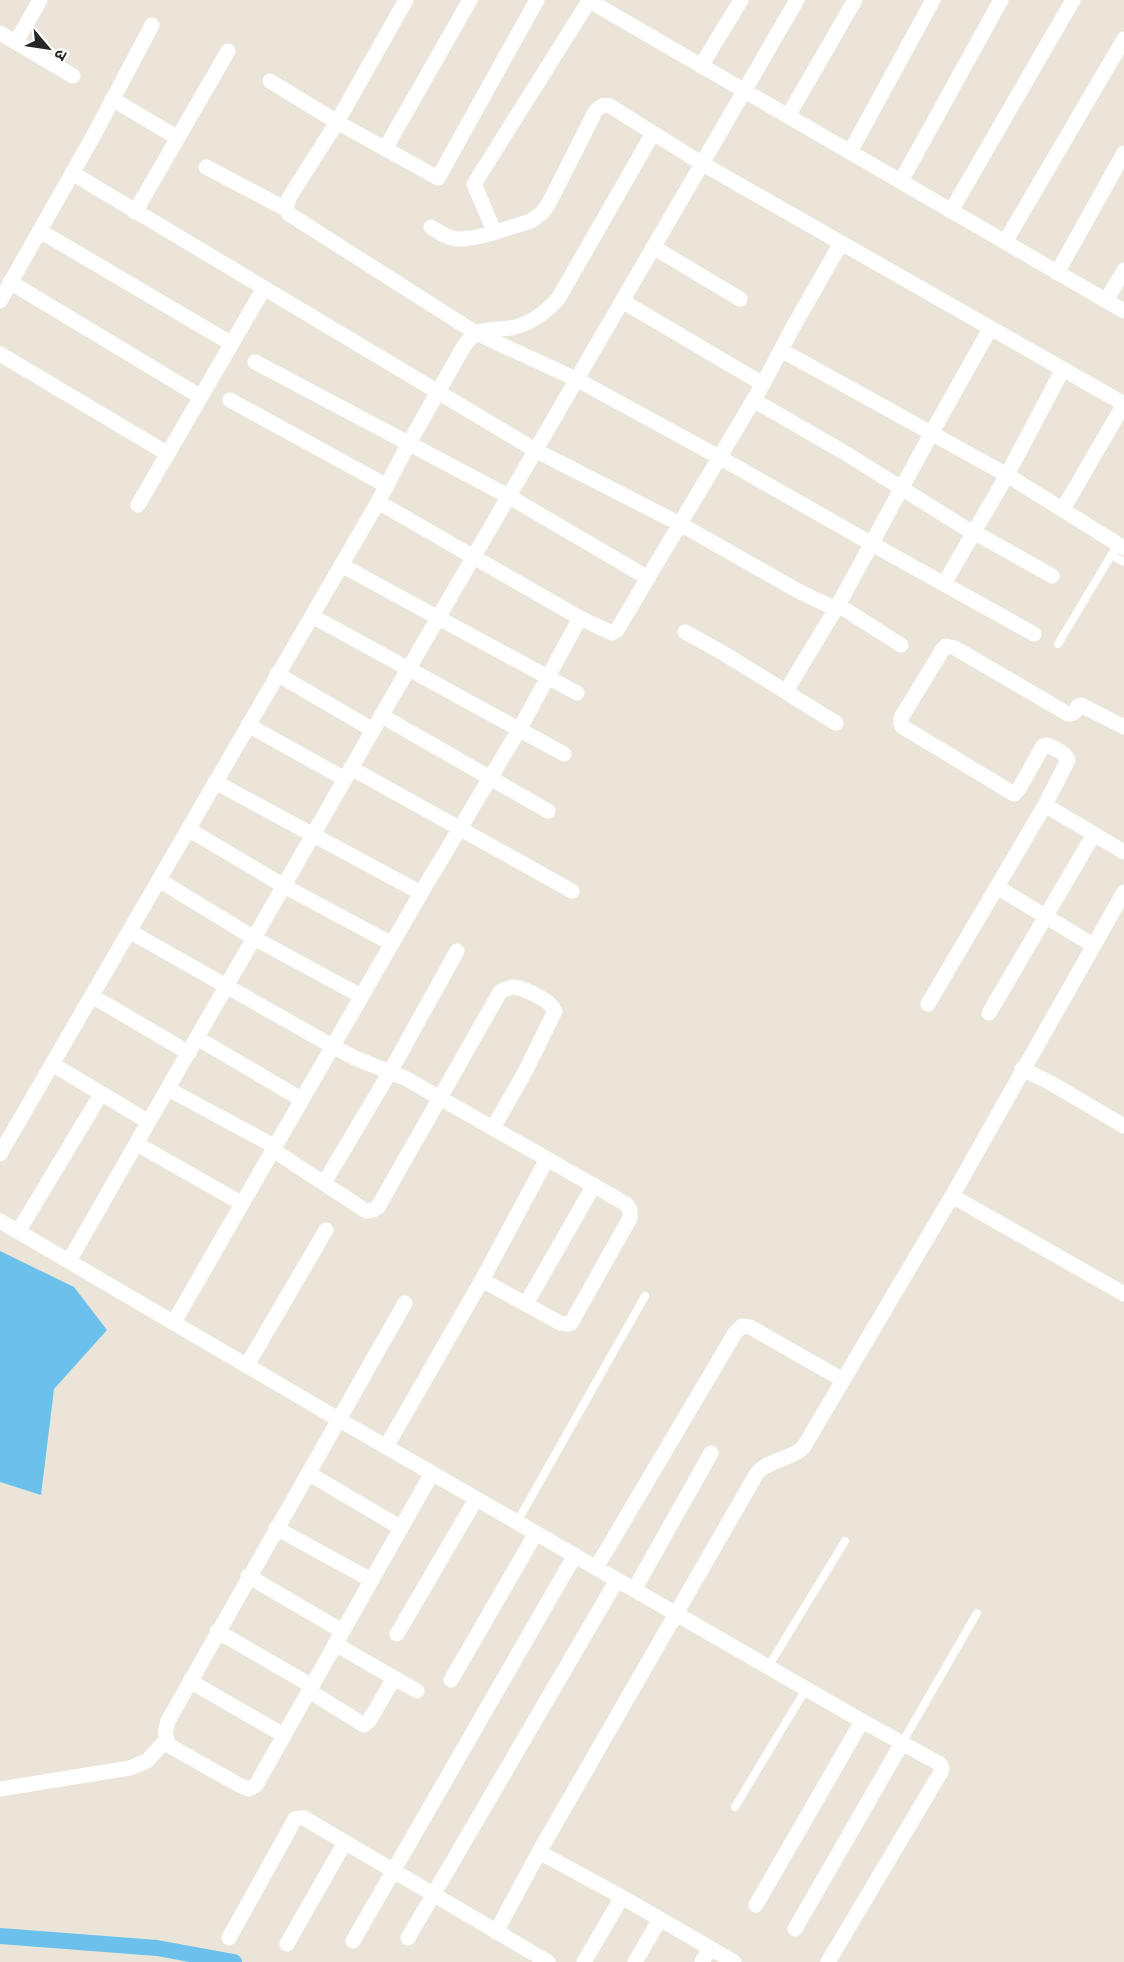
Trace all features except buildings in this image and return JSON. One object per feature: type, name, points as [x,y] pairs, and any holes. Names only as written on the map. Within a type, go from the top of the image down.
[{"type":"street","points":[[16,42],[40,0]]},
{"type":"street","points":[[286,209],[289,198],[337,122],[406,0]]},
{"type":"street","points":[[385,149],[470,0]]},
{"type":"street","points":[[270,81],[337,122],[438,177],[537,0]]},
{"type":"street","points":[[701,66],[741,0]]},
{"type":"street","points":[[69,1261],[508,496],[797,0]]},
{"type":"street","points":[[788,116],[855,0]]},
{"type":"street","points":[[850,152],[933,0]]},
{"type":"street","points":[[900,181],[1001,0]]},
{"type":"street","points":[[951,211],[1073,0]]},
{"type":"street","points":[[494,231],[474,184],[589,1],[1124,311]]},
{"type":"street","points":[[0,301],[152,25]]},
{"type":"street","points":[[0,33],[73,76]]},
{"type":"street","points":[[1005,242],[1124,39]]},
{"type":"street","points":[[135,212],[228,51]]},
{"type":"street","points":[[112,99],[178,138]]},
{"type":"street","points":[[430,227],[458,239],[531,221],[543,212],[599,107],[610,106],[701,163],[1124,404],[1063,509]]},
{"type":"street","points":[[0,1154],[378,502],[464,346],[476,333],[483,330],[509,328],[538,317],[558,299],[653,133]]},
{"type":"street","points":[[1057,273],[1124,153]]},
{"type":"street","points":[[206,167],[286,209],[289,214],[476,333],[576,379],[1034,634]]},
{"type":"street","points":[[72,173],[536,450],[680,524],[825,605],[832,607],[838,605]]},
{"type":"street","points":[[40,231],[232,344]]},
{"type":"street","points":[[378,502],[580,618],[612,633],[617,630],[763,384],[841,243]]},
{"type":"street","points":[[653,247],[740,298]]},
{"type":"street","points":[[1106,301],[1124,270]]},
{"type":"street","points":[[10,282],[201,397]]},
{"type":"street","points":[[138,506],[264,288]]},
{"type":"street","points":[[622,301],[763,384]]},
{"type":"street","points":[[788,693],[789,685],[838,605],[990,329]]},
{"type":"street","points":[[781,350],[1063,509],[1118,549]]},
{"type":"street","points":[[0,354],[168,454]]},
{"type":"street","points":[[255,362],[508,496],[648,578]]},
{"type":"street","points":[[944,584],[1006,476],[1063,369]]},
{"type":"street","points":[[230,400],[387,486]]},
{"type":"street","points":[[753,400],[1052,576]]},
{"type":"street","points":[[341,565],[577,693]]},
{"type":"street","points":[[838,605],[901,645]]},
{"type":"street","points":[[312,616],[564,754]]},
{"type":"street","points":[[174,1322],[241,1203],[276,1150],[302,1099],[421,893],[519,730],[580,618]]},
{"type":"street","points":[[685,632],[723,652],[837,723]]},
{"type":"street","points":[[928,1004],[1045,805],[1068,760],[1059,751],[1047,745],[1043,746],[1014,794],[903,727],[900,724],[901,718],[943,649],[946,646],[954,648],[1068,714],[1074,713],[1081,705],[1124,727]]},
{"type":"street","points":[[277,674],[373,730]]},
{"type":"street","points":[[382,716],[548,811]]},
{"type":"street","points":[[248,725],[460,829],[572,891]]},
{"type":"street","points":[[215,782],[421,893]]},
{"type":"street","points":[[1045,805],[1124,852]]},
{"type":"street","points":[[188,829],[284,886],[392,944]]},
{"type":"street","points":[[989,1012],[1094,834]]},
{"type":"street","points":[[159,880],[254,938],[362,996]]},
{"type":"street","points":[[997,887],[1093,945]]},
{"type":"street","points":[[496,1932],[539,1852],[757,1473],[770,1462],[796,1454],[803,1448],[951,1196],[1124,892]]},
{"type":"street","points":[[129,930],[354,1058],[390,1071],[440,1097],[626,1204],[630,1210],[630,1218],[574,1319],[568,1324],[564,1324],[482,1280]]},
{"type":"street","points":[[324,1183],[457,951]]},
{"type":"street","points":[[168,1089],[276,1150],[366,1211],[373,1210],[378,1207],[500,992],[514,987],[547,1001],[553,1005],[555,1011],[554,1017],[493,1128]]},
{"type":"street","points":[[92,996],[189,1053]]},
{"type":"street","points":[[197,1038],[302,1099]]},
{"type":"street","points":[[52,1064],[149,1122]]},
{"type":"street","points":[[1022,1069],[1049,1082],[1124,1126]]},
{"type":"street","points":[[18,1232],[101,1094]]},
{"type":"street","points":[[137,1144],[241,1203]]},
{"type":"street","points":[[386,1447],[482,1280],[547,1159]]},
{"type":"street","points":[[526,1304],[594,1185]]},
{"type":"street","points":[[951,1196],[1124,1294]]},
{"type":"street","points":[[0,1221],[476,1499],[940,1764],[941,1772],[828,1962]]},
{"type":"street","points":[[247,1365],[326,1230]]},
{"type":"street","points":[[405,1303],[248,1576],[168,1721],[165,1731],[166,1740],[170,1746],[239,1785],[249,1789],[256,1785],[432,1473]]},
{"type":"street","points":[[596,1568],[735,1333],[742,1326],[750,1327],[843,1380]]},
{"type":"street","points":[[634,1590],[711,1453]]},
{"type":"street","points":[[308,1473],[401,1528]]},
{"type":"street","points":[[397,1634],[476,1499]]},
{"type":"street","points":[[276,1528],[371,1580]]},
{"type":"street","points":[[451,1680],[536,1533]]},
{"type":"street","points":[[353,1941],[575,1555]]},
{"type":"street","points":[[248,1576],[339,1637],[394,1678],[417,1691]]},
{"type":"street","points":[[408,1938],[617,1580]]},
{"type":"street","points":[[217,1631],[310,1688],[364,1725],[369,1721],[394,1678]]},
{"type":"street","points":[[190,1680],[284,1736]]},
{"type":"street","points":[[756,1905],[862,1721]]},
{"type":"street","points":[[0,1788],[130,1768],[147,1761],[166,1740]]},
{"type":"street","points":[[795,1929],[902,1743]]},
{"type":"street","points":[[229,1938],[295,1819],[304,1818],[548,1962]]},
{"type":"street","points":[[287,1944],[345,1842]]},
{"type":"street","points":[[539,1852],[734,1962]]},
{"type":"street","points":[[584,1962],[622,1897]]},
{"type":"street","points":[[635,1962],[660,1919]]},
{"type":"street","points":[[702,1962],[710,1948]]},
{"type":"lane","points":[[1118,549],[1124,562]]},
{"type":"lane","points":[[1058,644],[1118,549]]},
{"type":"lane","points":[[517,1522],[645,1296]]},
{"type":"lane","points":[[768,1667],[845,1541]]},
{"type":"lane","points":[[902,1743],[977,1613]]},
{"type":"lane","points":[[735,1807],[806,1689]]},
{"type":"water","points":[[0,1251],[74,1287],[107,1330],[54,1389],[41,1495],[0,1482]]},
{"type":"waterway","points":[[0,1936],[157,1948],[234,1962]]}]
